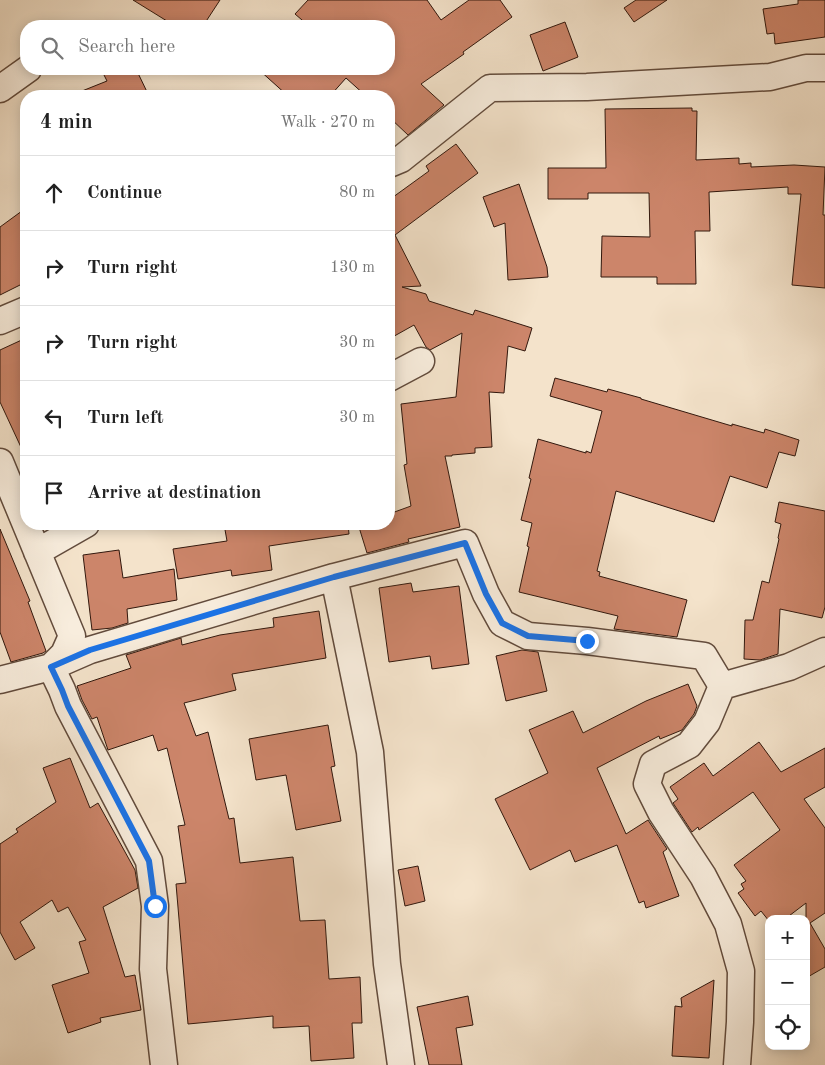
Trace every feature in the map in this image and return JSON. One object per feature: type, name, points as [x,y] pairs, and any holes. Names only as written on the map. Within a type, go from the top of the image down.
[{"type":"street","points":[[395,162],[401,160],[490,88],[587,87],[770,77],[806,68],[825,68]]},
{"type":"street","points":[[0,89],[20,75]]},
{"type":"street","points":[[0,321],[20,313]]},
{"type":"street","points":[[395,375],[421,361]]},
{"type":"street","points":[[0,462],[20,511]]},
{"type":"street","points":[[28,530],[72,636],[64,654],[51,667]]},
{"type":"street","points":[[37,552],[76,530]]},
{"type":"street","points":[[0,680],[51,667],[90,650],[334,577],[465,543],[486,594],[502,623],[528,636],[587,641],[704,656],[722,686]]},
{"type":"street","points":[[334,577],[370,752],[387,964],[401,1065]]},
{"type":"street","points":[[722,686],[789,667],[825,650]]},
{"type":"street","points":[[51,667],[68,706],[149,861],[155,906],[153,969],[164,1065]]},
{"type":"street","points":[[722,686],[701,730],[689,745],[653,764],[647,784],[661,812],[703,876],[728,924],[741,971],[737,1065]]},
{"type":"building","points":[[133,0],[220,0],[207,20],[165,20]]},
{"type":"building","points":[[308,0],[427,0],[441,20],[469,0],[500,0],[512,17],[421,84],[444,105],[408,135],[395,123],[395,90],[359,90],[346,78],[335,90],[281,90],[265,75],[395,75],[395,20],[302,20],[295,14]]},
{"type":"building","points":[[636,0],[667,0],[634,22],[624,8]]},
{"type":"building","points":[[798,0],[825,0],[825,37],[775,44],[774,33],[767,34],[763,9],[798,4]]},
{"type":"building","points":[[565,22],[578,57],[543,71],[530,35]]},
{"type":"building","points":[[104,75],[139,75],[146,90],[84,90],[107,81]]},
{"type":"building","points":[[692,108],[692,111],[697,111],[696,160],[739,158],[739,164],[751,163],[751,167],[794,165],[825,167],[823,215],[825,215],[825,288],[792,285],[801,194],[788,194],[788,187],[709,192],[710,231],[695,231],[696,284],[657,284],[657,277],[601,277],[602,236],[650,237],[649,193],[588,193],[588,199],[548,199],[548,168],[606,168],[605,109]]},
{"type":"building","points":[[456,144],[478,173],[395,235],[395,196],[429,171],[426,166]]},
{"type":"building","points":[[519,184],[547,267],[548,277],[508,280],[505,223],[494,227],[483,197]]},
{"type":"building","points":[[20,212],[20,285],[0,295],[0,227]]},
{"type":"building","points":[[395,235],[421,286],[402,287],[426,294],[429,301],[473,315],[475,310],[532,328],[525,351],[508,346],[504,393],[489,392],[492,447],[475,448],[475,453],[445,456],[460,527],[408,539],[409,542],[367,553],[360,530],[395,530],[395,512],[411,506],[404,465],[407,464],[401,404],[456,397],[462,333],[430,350],[426,347],[414,325],[395,336]]},
{"type":"building","points":[[20,341],[20,445],[0,402],[0,350]]},
{"type":"building","points":[[555,378],[607,392],[608,389],[732,426],[732,424],[764,433],[765,429],[799,440],[795,456],[779,452],[767,488],[730,476],[714,522],[616,491],[597,571],[600,572],[599,576],[687,600],[677,637],[614,629],[618,616],[519,592],[532,523],[521,520],[538,439],[591,453],[602,411],[550,396]]},
{"type":"building","points":[[779,502],[825,511],[825,607],[822,618],[780,609],[778,654],[760,660],[744,659],[745,620],[753,620],[762,581],[769,583],[779,539],[781,524],[775,522]]},
{"type":"building","points":[[0,529],[30,601],[28,602],[46,651],[11,662],[0,632]]},
{"type":"building","points":[[225,530],[349,530],[349,534],[269,546],[272,570],[232,576],[231,570],[178,579],[173,549],[227,541]]},
{"type":"building","points":[[119,550],[123,578],[174,569],[177,600],[127,609],[128,623],[112,628],[92,630],[83,555]]},
{"type":"building","points":[[411,583],[413,592],[459,586],[469,664],[432,669],[430,656],[389,662],[379,588]]},
{"type":"building","points":[[319,611],[326,658],[232,674],[236,690],[184,703],[196,736],[208,732],[229,819],[234,818],[240,863],[293,857],[300,921],[325,920],[329,979],[360,977],[362,1023],[352,1023],[354,1058],[311,1061],[309,1026],[273,1028],[273,1016],[188,1024],[176,884],[186,883],[178,826],[185,825],[167,748],[158,751],[153,735],[108,750],[97,717],[92,719],[77,686],[131,668],[126,655],[181,638],[182,645],[220,635],[274,627],[273,618]]},
{"type":"building","points":[[522,650],[538,652],[547,691],[506,701],[496,656]]},
{"type":"building","points":[[688,684],[697,706],[694,714],[682,730],[660,739],[659,736],[597,768],[626,834],[648,820],[667,849],[663,852],[679,896],[646,908],[644,901],[639,903],[617,845],[575,862],[570,850],[530,870],[495,799],[548,773],[529,730],[573,711],[583,733],[646,701]]},
{"type":"building","points":[[328,725],[335,766],[331,767],[341,821],[296,830],[286,775],[256,780],[249,739]]},
{"type":"building","points":[[759,742],[781,772],[825,748],[825,787],[804,799],[825,828],[825,913],[810,923],[810,915],[806,915],[806,903],[790,915],[765,916],[761,911],[755,916],[738,893],[744,889],[741,884],[746,881],[734,865],[780,830],[753,792],[699,830],[698,827],[692,832],[673,803],[678,799],[670,787],[704,763],[713,776]]},
{"type":"building","points":[[70,758],[90,808],[98,803],[135,870],[138,888],[103,907],[125,977],[135,975],[141,1010],[100,1018],[101,1022],[68,1033],[52,985],[89,973],[79,942],[86,940],[68,907],[58,912],[52,900],[20,922],[35,948],[15,960],[0,932],[0,844],[18,832],[16,829],[56,802],[43,768]]},
{"type":"building","points":[[418,866],[425,901],[405,906],[398,870]]},
{"type":"building","points":[[810,923],[825,949],[825,967],[810,976]]},
{"type":"building","points":[[714,980],[709,1058],[672,1056],[675,1006],[682,1007],[681,998]]},
{"type":"building","points":[[468,996],[473,1025],[456,1028],[462,1065],[429,1065],[417,1007]]},
{"type":"route","points":[[155,906],[149,861],[68,706],[51,667],[90,650],[334,577],[465,543],[486,594],[502,623],[528,636],[587,641]]}]
